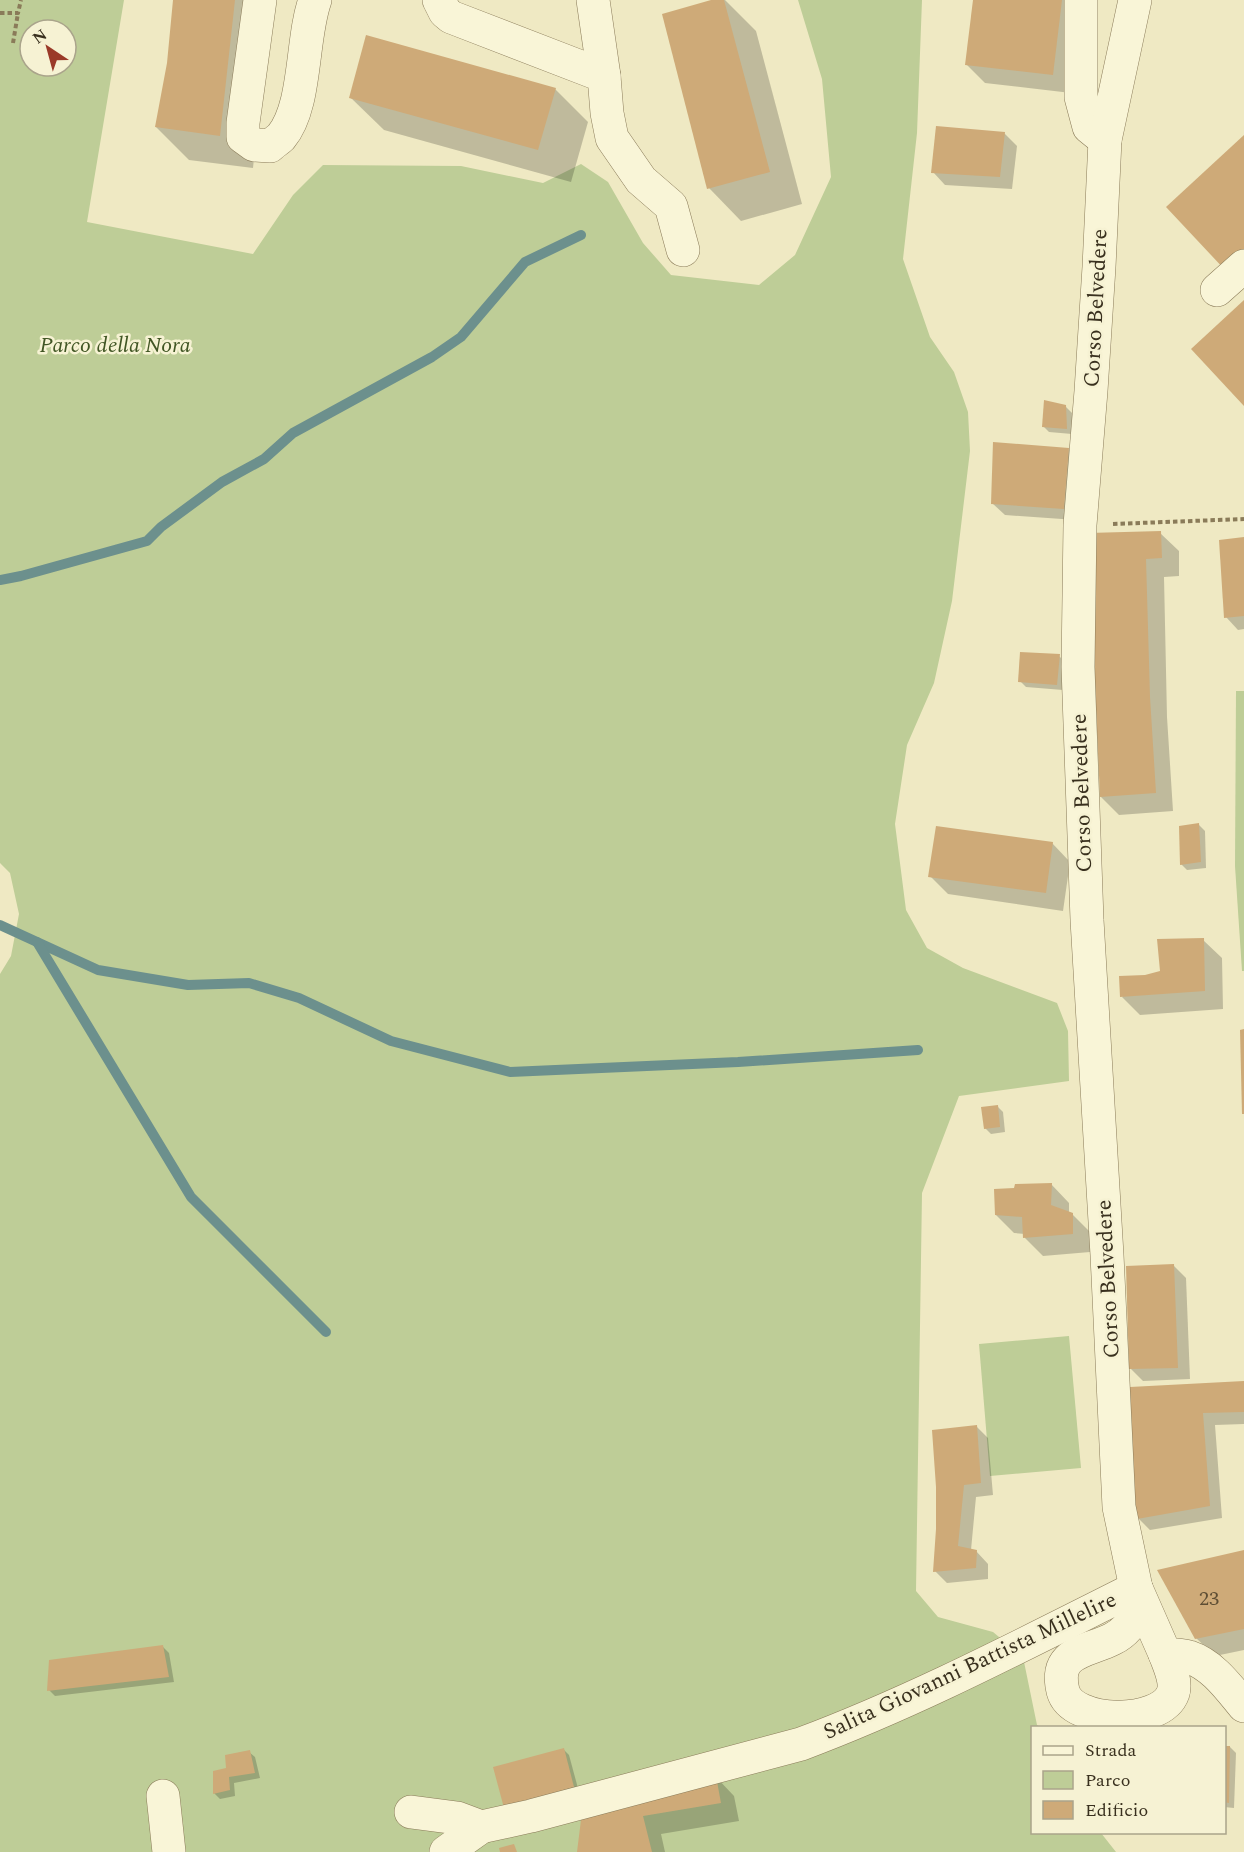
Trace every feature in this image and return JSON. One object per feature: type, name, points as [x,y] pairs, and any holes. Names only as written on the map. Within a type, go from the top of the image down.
[{"type":"street","points":[[260,0],[243,137],[254,145],[270,146],[281,137],[291,119],[297,99],[315,0]]},
{"type":"street","points":[[439,0],[445,12],[451,17],[604,76]]},
{"type":"street","points":[[593,0],[612,138],[641,180],[671,206],[683,250]]},
{"type":"street","points":[[1081,0],[1081,97],[1089,127],[1105,140]]},
{"type":"street","name":"Corso Belvedere","points":[[1135,0],[1105,140],[1100,267],[1080,525],[1078,667],[1087,920],[1119,1507],[1136,1588]]},
{"type":"street","points":[[1217,290],[1244,267]]},
{"type":"street","points":[[1136,1588],[1178,1656],[1222,1680],[1244,1706]]},
{"type":"street","points":[[1136,1588],[1129,1625],[1120,1634],[1074,1654],[1061,1670],[1064,1692],[1069,1702],[1097,1715],[1148,1714],[1159,1709],[1173,1693],[1174,1683],[1171,1669],[1178,1656]]},
{"type":"street","name":"Salita Giovanni Battista Millelire","points":[[481,1827],[526,1818],[811,1741],[933,1689],[1136,1588]]},
{"type":"street","points":[[163,1796],[169,1852]]},
{"type":"street","points":[[411,1812],[457,1818],[481,1827]]},
{"type":"street","points":[[446,1852],[481,1827]]},
{"type":"path","points":[[13,43],[21,0]]},
{"type":"path","points":[[0,13],[18,13]]},
{"type":"path","points":[[1080,525],[1244,519]]},
{"type":"green space","name":"Parco della Nora","points":[[0,0],[124,0],[87,222],[253,254],[293,195],[323,165],[461,166],[543,183],[581,164],[608,182],[643,243],[671,275],[759,285],[795,255],[831,177],[822,79],[798,0],[922,0],[917,133],[903,259],[930,337],[954,372],[968,412],[970,451],[952,601],[934,683],[907,745],[895,824],[906,910],[927,948],[963,968],[1057,1003],[1068,1031],[1069,1081],[959,1096],[922,1193],[916,1591],[938,1617],[993,1632],[1023,1657],[1038,1726],[1031,1726],[1031,1834],[1102,1834],[1116,1852],[0,1852],[0,974],[11,956],[19,914],[10,873],[0,863]]},
{"type":"green space","points":[[1236,691],[1244,691],[1244,971],[1242,971],[1235,866]]},
{"type":"green space","points":[[1069,1336],[1081,1468],[990,1476],[979,1344]]},
{"type":"building","points":[[173,0],[235,0],[220,136],[155,127],[167,63]]},
{"type":"building","points":[[711,0],[724,0],[770,172],[707,189],[662,14]]},
{"type":"building","points":[[973,0],[1062,0],[1053,75],[965,65]]},
{"type":"building","points":[[366,35],[556,88],[538,150],[349,98]]},
{"type":"building","points":[[936,126],[1005,132],[1000,177],[931,173]]},
{"type":"building","points":[[1244,135],[1244,254],[1226,271],[1166,207]]},
{"type":"building","points":[[1244,300],[1244,406],[1191,349]]},
{"type":"building","points":[[1044,400],[1066,405],[1067,429],[1042,427]]},
{"type":"building","points":[[993,442],[1069,448],[1064,509],[991,504]]},
{"type":"building","points":[[1161,531],[1162,558],[1146,559],[1150,697],[1156,793],[1100,797],[1088,533]]},
{"type":"building","points":[[1244,537],[1244,616],[1224,618],[1219,540]]},
{"type":"building","points":[[1020,652],[1060,654],[1057,685],[1018,682]]},
{"type":"building","points":[[1199,823],[1201,862],[1180,865],[1179,826]]},
{"type":"building","points":[[936,826],[1053,842],[1046,893],[928,877]]},
{"type":"building","points":[[1204,938],[1205,991],[1120,997],[1119,976],[1145,975],[1160,971],[1157,939]]},
{"type":"building","points":[[1244,1029],[1244,1114],[1242,1114],[1240,1030]]},
{"type":"building","points":[[998,1105],[1000,1127],[984,1129],[981,1107]]},
{"type":"building","points":[[1052,1183],[1051,1205],[1073,1213],[1073,1234],[1023,1238],[1022,1217],[995,1215],[994,1189],[1014,1188],[1015,1184]]},
{"type":"building","points":[[1174,1264],[1178,1368],[1129,1369],[1126,1266]]},
{"type":"building","points":[[1244,1381],[1244,1412],[1203,1413],[1210,1506],[1137,1519],[1128,1458],[1130,1387]]},
{"type":"building","points":[[977,1425],[981,1483],[964,1485],[958,1546],[977,1550],[976,1568],[933,1572],[936,1487],[932,1430]]},
{"type":"building","points":[[1244,1550],[1244,1629],[1195,1639],[1157,1570]]},
{"type":"building","points":[[163,1645],[169,1677],[47,1691],[49,1660]]},
{"type":"building","points":[[1226,1746],[1230,1746],[1229,1803],[1226,1802]]},
{"type":"building","points":[[564,1748],[574,1787],[504,1808],[493,1767]]},
{"type":"building","points":[[250,1750],[255,1773],[229,1777],[230,1790],[213,1794],[213,1771],[226,1768],[225,1755]]},
{"type":"building","points":[[716,1776],[721,1803],[643,1816],[652,1852],[577,1852],[582,1812]]},
{"type":"building","points":[[514,1844],[517,1852],[500,1852],[499,1848]]},
{"type":"waterway","points":[[0,580],[147,541],[161,527],[222,482],[264,459],[293,433],[432,357],[461,337],[525,262],[581,235]]},
{"type":"waterway","points":[[0,925],[98,970],[188,985],[249,983],[299,998],[391,1041],[510,1072],[738,1062],[918,1050]]},
{"type":"waterway","points":[[37,942],[191,1197],[326,1332]]}]
